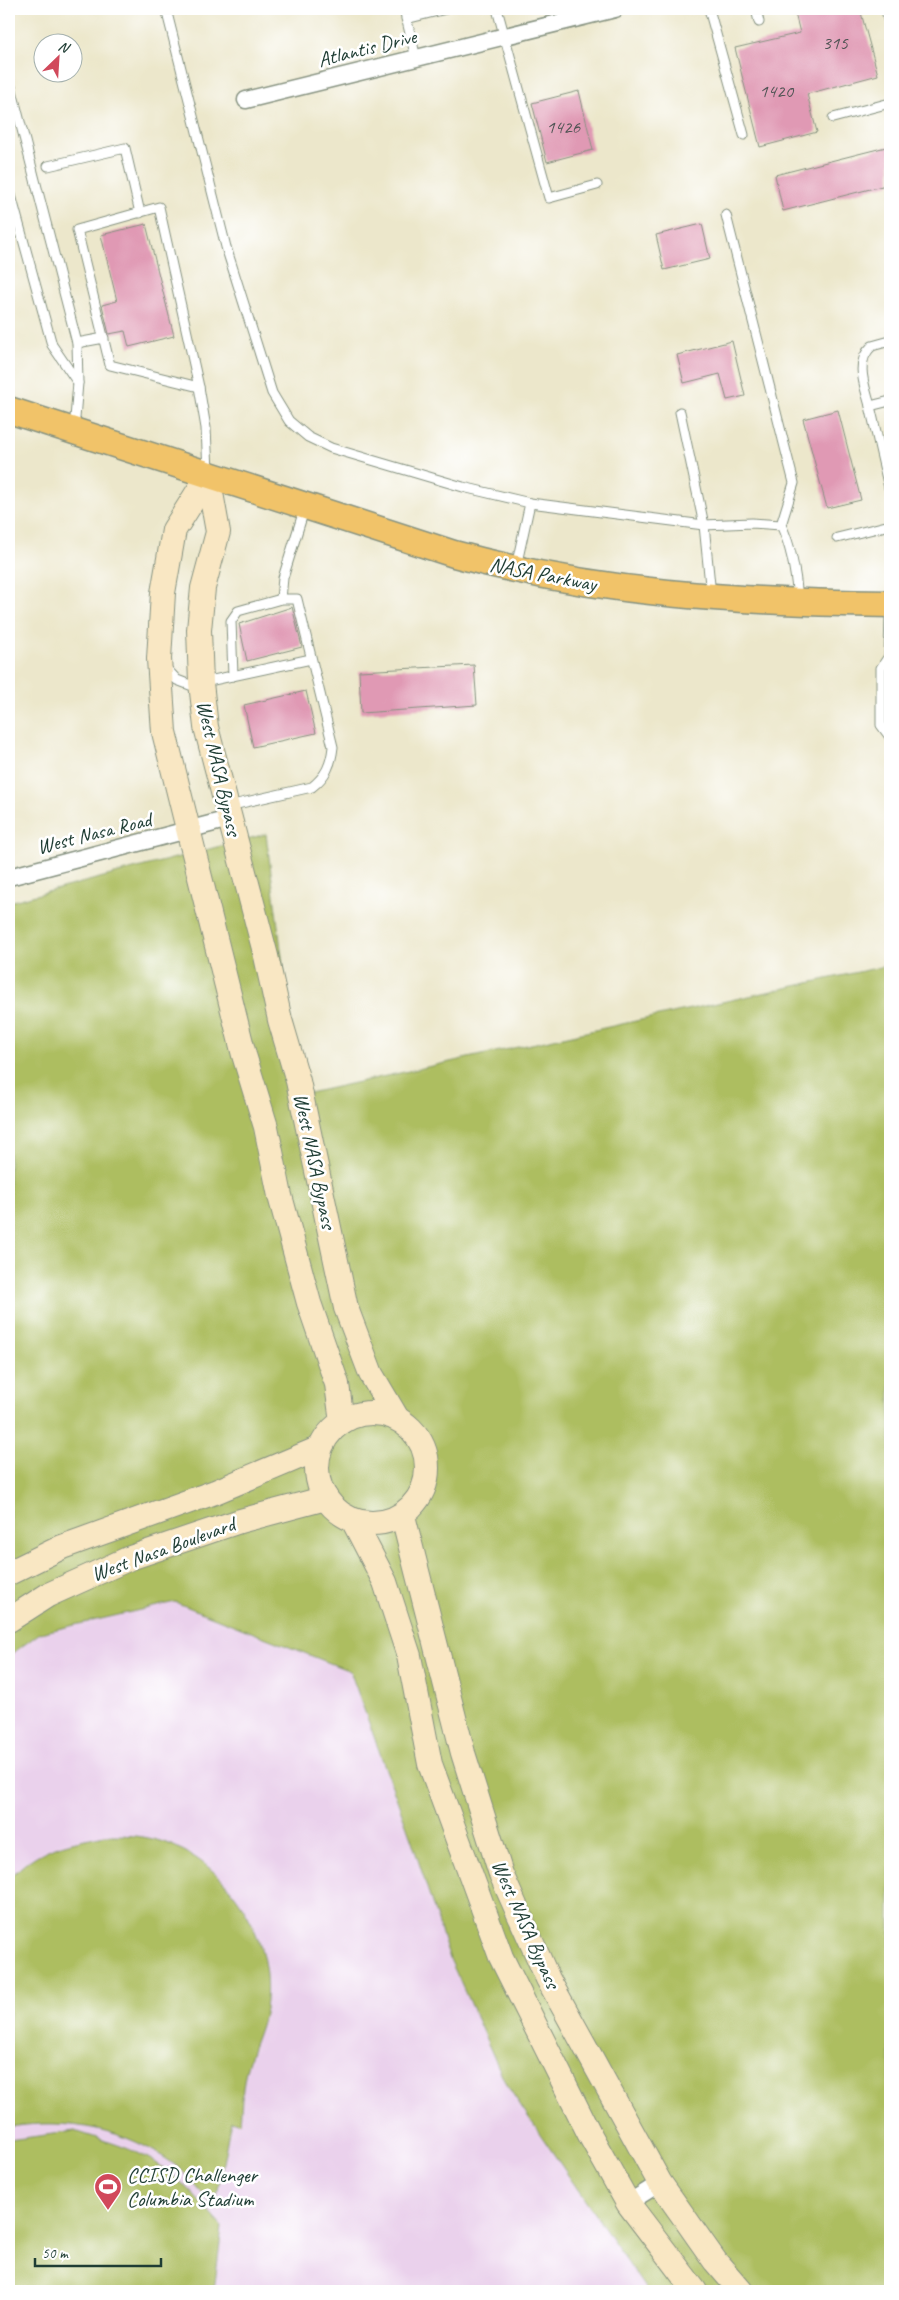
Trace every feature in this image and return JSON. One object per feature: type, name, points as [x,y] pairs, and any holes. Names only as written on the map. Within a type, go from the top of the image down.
[{"type":"main road","name":"NASA Parkway","points":[[9,410],[305,507],[454,554],[516,570],[595,585],[711,598],[798,603],[890,604]]},
{"type":"street","name":"Atlantis Drive","points":[[246,100],[615,9]]},
{"type":"street","name":"West NASA Bypass","points":[[208,476],[174,530],[162,593],[159,659],[164,732],[190,831],[244,1056],[266,1127],[280,1196],[309,1303],[338,1384],[342,1422]]},
{"type":"street","name":"West NASA Bypass","points":[[208,476],[218,532],[203,588],[199,630],[201,683],[206,727],[266,956],[280,1020],[300,1090],[346,1308],[371,1374],[397,1418],[412,1430],[423,1446],[428,1464],[426,1483],[418,1500],[404,1516],[387,1522],[370,1524],[353,1520],[338,1511],[326,1498],[318,1483],[317,1466],[320,1448]]},
{"type":"street","name":"West Nasa Road","points":[[9,877],[190,831],[228,813]]},
{"type":"street","points":[[320,1448],[329,1434],[342,1422],[359,1414],[378,1413],[397,1418]]},
{"type":"street","name":"West Nasa Boulevard","points":[[9,1573],[62,1547],[215,1492],[320,1448]]},
{"type":"street","name":"West Nasa Boulevard","points":[[9,1620],[48,1595],[130,1558],[240,1521],[326,1498]]},
{"type":"street","name":"West NASA Bypass","points":[[404,1516],[463,1753],[501,1874],[548,1979],[660,2183],[715,2261],[741,2291]]},
{"type":"street","name":"West NASA Bypass","points":[[353,1520],[385,1582],[409,1656],[430,1764],[500,1957],[591,2137],[628,2203],[695,2291]]},
{"type":"street","points":[[628,2203],[660,2183]]},
{"type":"lane","points":[[166,9],[226,247],[272,393],[289,421],[308,437],[331,448],[463,487],[530,503],[704,525],[752,523],[780,525]]},
{"type":"lane","points":[[404,9],[416,58]]},
{"type":"lane","points":[[406,19],[446,9]]},
{"type":"lane","points":[[497,9],[548,198],[597,185]]},
{"type":"lane","points":[[709,9],[744,135]]},
{"type":"lane","points":[[756,9],[759,22]]},
{"type":"lane","points":[[886,9],[890,29]]},
{"type":"lane","points":[[9,79],[77,343],[78,383],[74,432]]},
{"type":"lane","points":[[833,118],[890,103]]},
{"type":"lane","points":[[48,166],[125,148],[140,213]]},
{"type":"lane","points":[[9,188],[52,345],[78,383]]},
{"type":"lane","points":[[199,387],[110,365],[77,230],[159,207],[199,387],[206,428],[208,476]]},
{"type":"lane","points":[[726,215],[794,483],[780,525],[788,540],[794,568],[798,603]]},
{"type":"lane","points":[[77,343],[104,338]]},
{"type":"lane","points":[[890,341],[872,346],[862,360],[861,370],[890,492]]},
{"type":"lane","points":[[870,406],[890,401]]},
{"type":"lane","points":[[680,412],[704,525],[711,598]]},
{"type":"lane","points":[[516,570],[530,503]]},
{"type":"lane","points":[[281,599],[283,578],[305,507]]},
{"type":"lane","points":[[837,538],[890,525]]},
{"type":"lane","points":[[228,813],[312,787],[323,778],[331,762],[333,747],[297,599],[281,599],[238,611],[231,621],[233,676]]},
{"type":"lane","points":[[890,609],[890,657],[881,668],[881,725],[890,737]]},
{"type":"lane","points":[[159,659],[177,680],[190,685],[311,659]]},
{"type":"shaded area","points":[[175,1602],[350,1671],[411,1838],[450,1959],[506,2084],[647,2291],[9,2291],[9,1656],[40,1633]]},
{"type":"green space","points":[[266,834],[300,1095],[890,965],[890,2291],[647,2291],[506,2084],[450,1959],[411,1838],[350,1671],[175,1602],[40,1633],[9,1656],[9,902]]},
{"type":"green space","points":[[105,1835],[143,1837],[170,1844],[195,1857],[217,1875],[235,1896],[250,1920],[260,1946],[266,1973],[265,2009],[246,2070],[240,2123],[231,2120],[215,2206],[175,2165],[156,2152],[116,2134],[75,2125],[53,2124],[9,2127],[9,1879],[20,1868],[42,1853],[65,1844]]},
{"type":"green space","name":"CCISD Challenger Columbia Stadium","points":[[75,2131],[107,2141],[149,2158],[184,2185],[222,2227],[214,2291],[9,2291],[9,2140]]},
{"type":"building","points":[[794,9],[860,9],[878,75],[807,94],[817,132],[760,147],[735,48],[800,33]]},
{"type":"building","points":[[579,91],[593,150],[547,162],[532,103]]},
{"type":"building","points":[[890,146],[890,184],[783,211],[775,175]]},
{"type":"building","points":[[146,224],[174,336],[129,347],[125,331],[109,334],[102,305],[117,301],[101,235]]},
{"type":"building","points":[[702,224],[710,259],[664,270],[656,235]]},
{"type":"building","points":[[732,341],[745,396],[727,400],[720,374],[684,383],[677,355]]},
{"type":"building","points":[[838,410],[861,500],[827,508],[803,419]]},
{"type":"building","points":[[292,607],[302,647],[247,661],[239,624]]},
{"type":"building","points":[[474,665],[477,705],[361,713],[359,671]]},
{"type":"building","points":[[306,691],[316,733],[253,747],[244,705]]},
{"type":"place","name":"CCISD Challenger Columbia Stadium","points":[[108,2211]]}]
